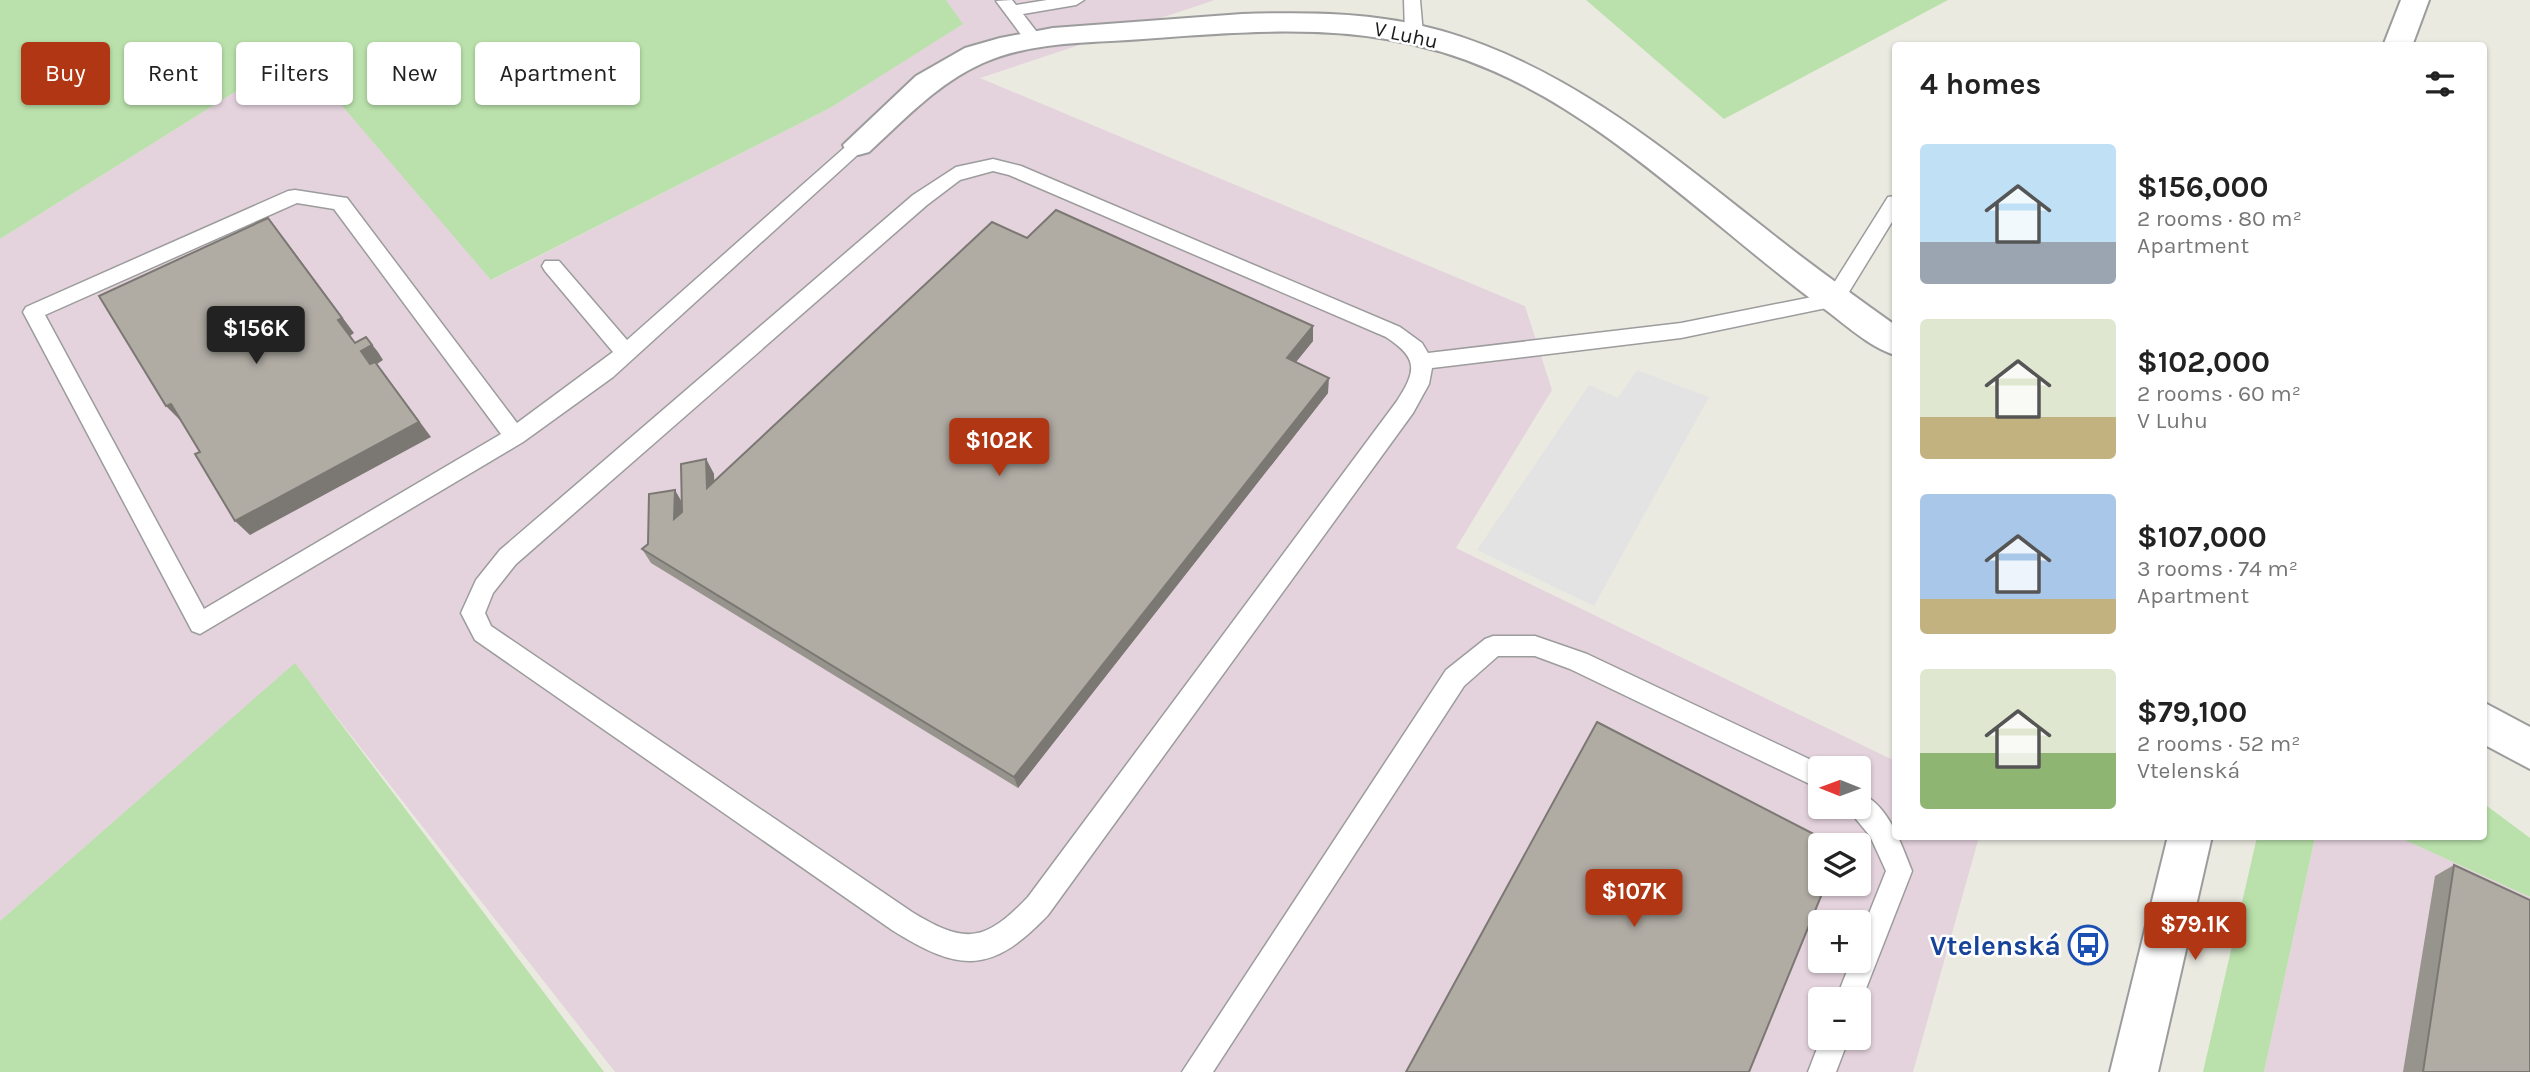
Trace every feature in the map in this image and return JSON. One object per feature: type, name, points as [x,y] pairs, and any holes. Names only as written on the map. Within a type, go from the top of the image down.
[{"type":"street","points":[[2399,42],[2415,0]]},
{"type":"street","name":"V Luhu","points":[[858,145],[918,90],[953,66],[998,47],[1034,40],[1220,23],[1282,21],[1331,23],[1414,34],[1471,50],[1580,103],[1678,174],[1834,300],[1892,340]]},
{"type":"street","points":[[2487,724],[2530,750]]},
{"type":"street","points":[[2134,1072],[2189,840]]},
{"type":"lane","points":[[1008,5],[1076,0]]},
{"type":"lane","points":[[1412,0],[1414,34]]},
{"type":"lane","points":[[1008,5],[1034,40]]},
{"type":"lane","points":[[515,436],[340,203],[295,196],[33,312],[200,624],[515,436],[626,353],[858,145]]},
{"type":"lane","points":[[993,165],[1014,170],[1239,264],[1393,332],[1417,348],[1423,361],[1420,382],[1405,407],[1038,906],[1004,939],[972,948],[939,944],[902,922],[483,633],[473,612],[484,587],[508,557],[920,200],[952,175],[970,167],[993,165]]},
{"type":"lane","points":[[1423,361],[1639,339],[1755,320],[1834,300],[1892,207]]},
{"type":"lane","points":[[552,266],[626,353]]},
{"type":"lane","points":[[1196,1072],[1455,678],[1493,646],[1535,646],[1578,661],[1808,771]]},
{"type":"lane","points":[[1855,987],[1899,871],[1879,827],[1871,818]]},
{"type":"lane","points":[[1822,1072],[1830,1050]]},
{"type":"shaded area","points":[[946,0],[1215,0],[980,78],[1525,306],[1552,390],[1456,548],[1892,760],[1892,840],[1978,840],[1913,1072],[615,1072],[295,664],[0,921],[0,239],[214,105],[222,105],[222,100],[236,91],[236,105],[342,105],[492,280],[830,108],[962,24]]},
{"type":"shaded area","points":[[1637,370],[1709,397],[1594,606],[1477,550],[1589,385],[1618,398]]},
{"type":"shaded area","points":[[2314,840],[2405,840],[2530,897],[2530,1072],[2264,1072]]},
{"type":"green space","points":[[0,0],[946,0],[963,24],[830,108],[491,280],[341,105],[353,105],[353,42],[236,42],[236,91],[222,100],[222,42],[124,42],[124,105],[214,105],[0,239]]},
{"type":"green space","points":[[1586,0],[1948,0],[1724,119]]},
{"type":"green space","points":[[295,663],[604,1072],[0,1072],[0,921]]},
{"type":"green space","points":[[2487,806],[2530,838],[2530,897],[2405,840],[2487,840]]},
{"type":"green space","points":[[2256,840],[2314,840],[2264,1072],[2203,1072]]},
{"type":"building","points":[[1056,210],[1313,326],[1287,358],[1329,378],[1014,777],[642,549],[648,544],[649,494],[675,490],[674,519],[682,512],[681,464],[706,459],[707,488],[992,222],[1027,238]]},
{"type":"building","points":[[268,218],[342,318],[338,320],[355,343],[366,337],[372,345],[361,351],[370,364],[375,362],[419,422],[235,521],[195,454],[200,452],[171,404],[166,406],[99,296]]},
{"type":"building","points":[[1597,722],[1812,833],[1808,833],[1808,896],[1821,896],[1815,910],[1808,910],[1808,928],[1749,1072],[1406,1072]]},
{"type":"building","points":[[2454,865],[2530,900],[2530,1072],[2423,1072]]},
{"type":"place","name":"Vtelenská","points":[[2088,945]]}]
